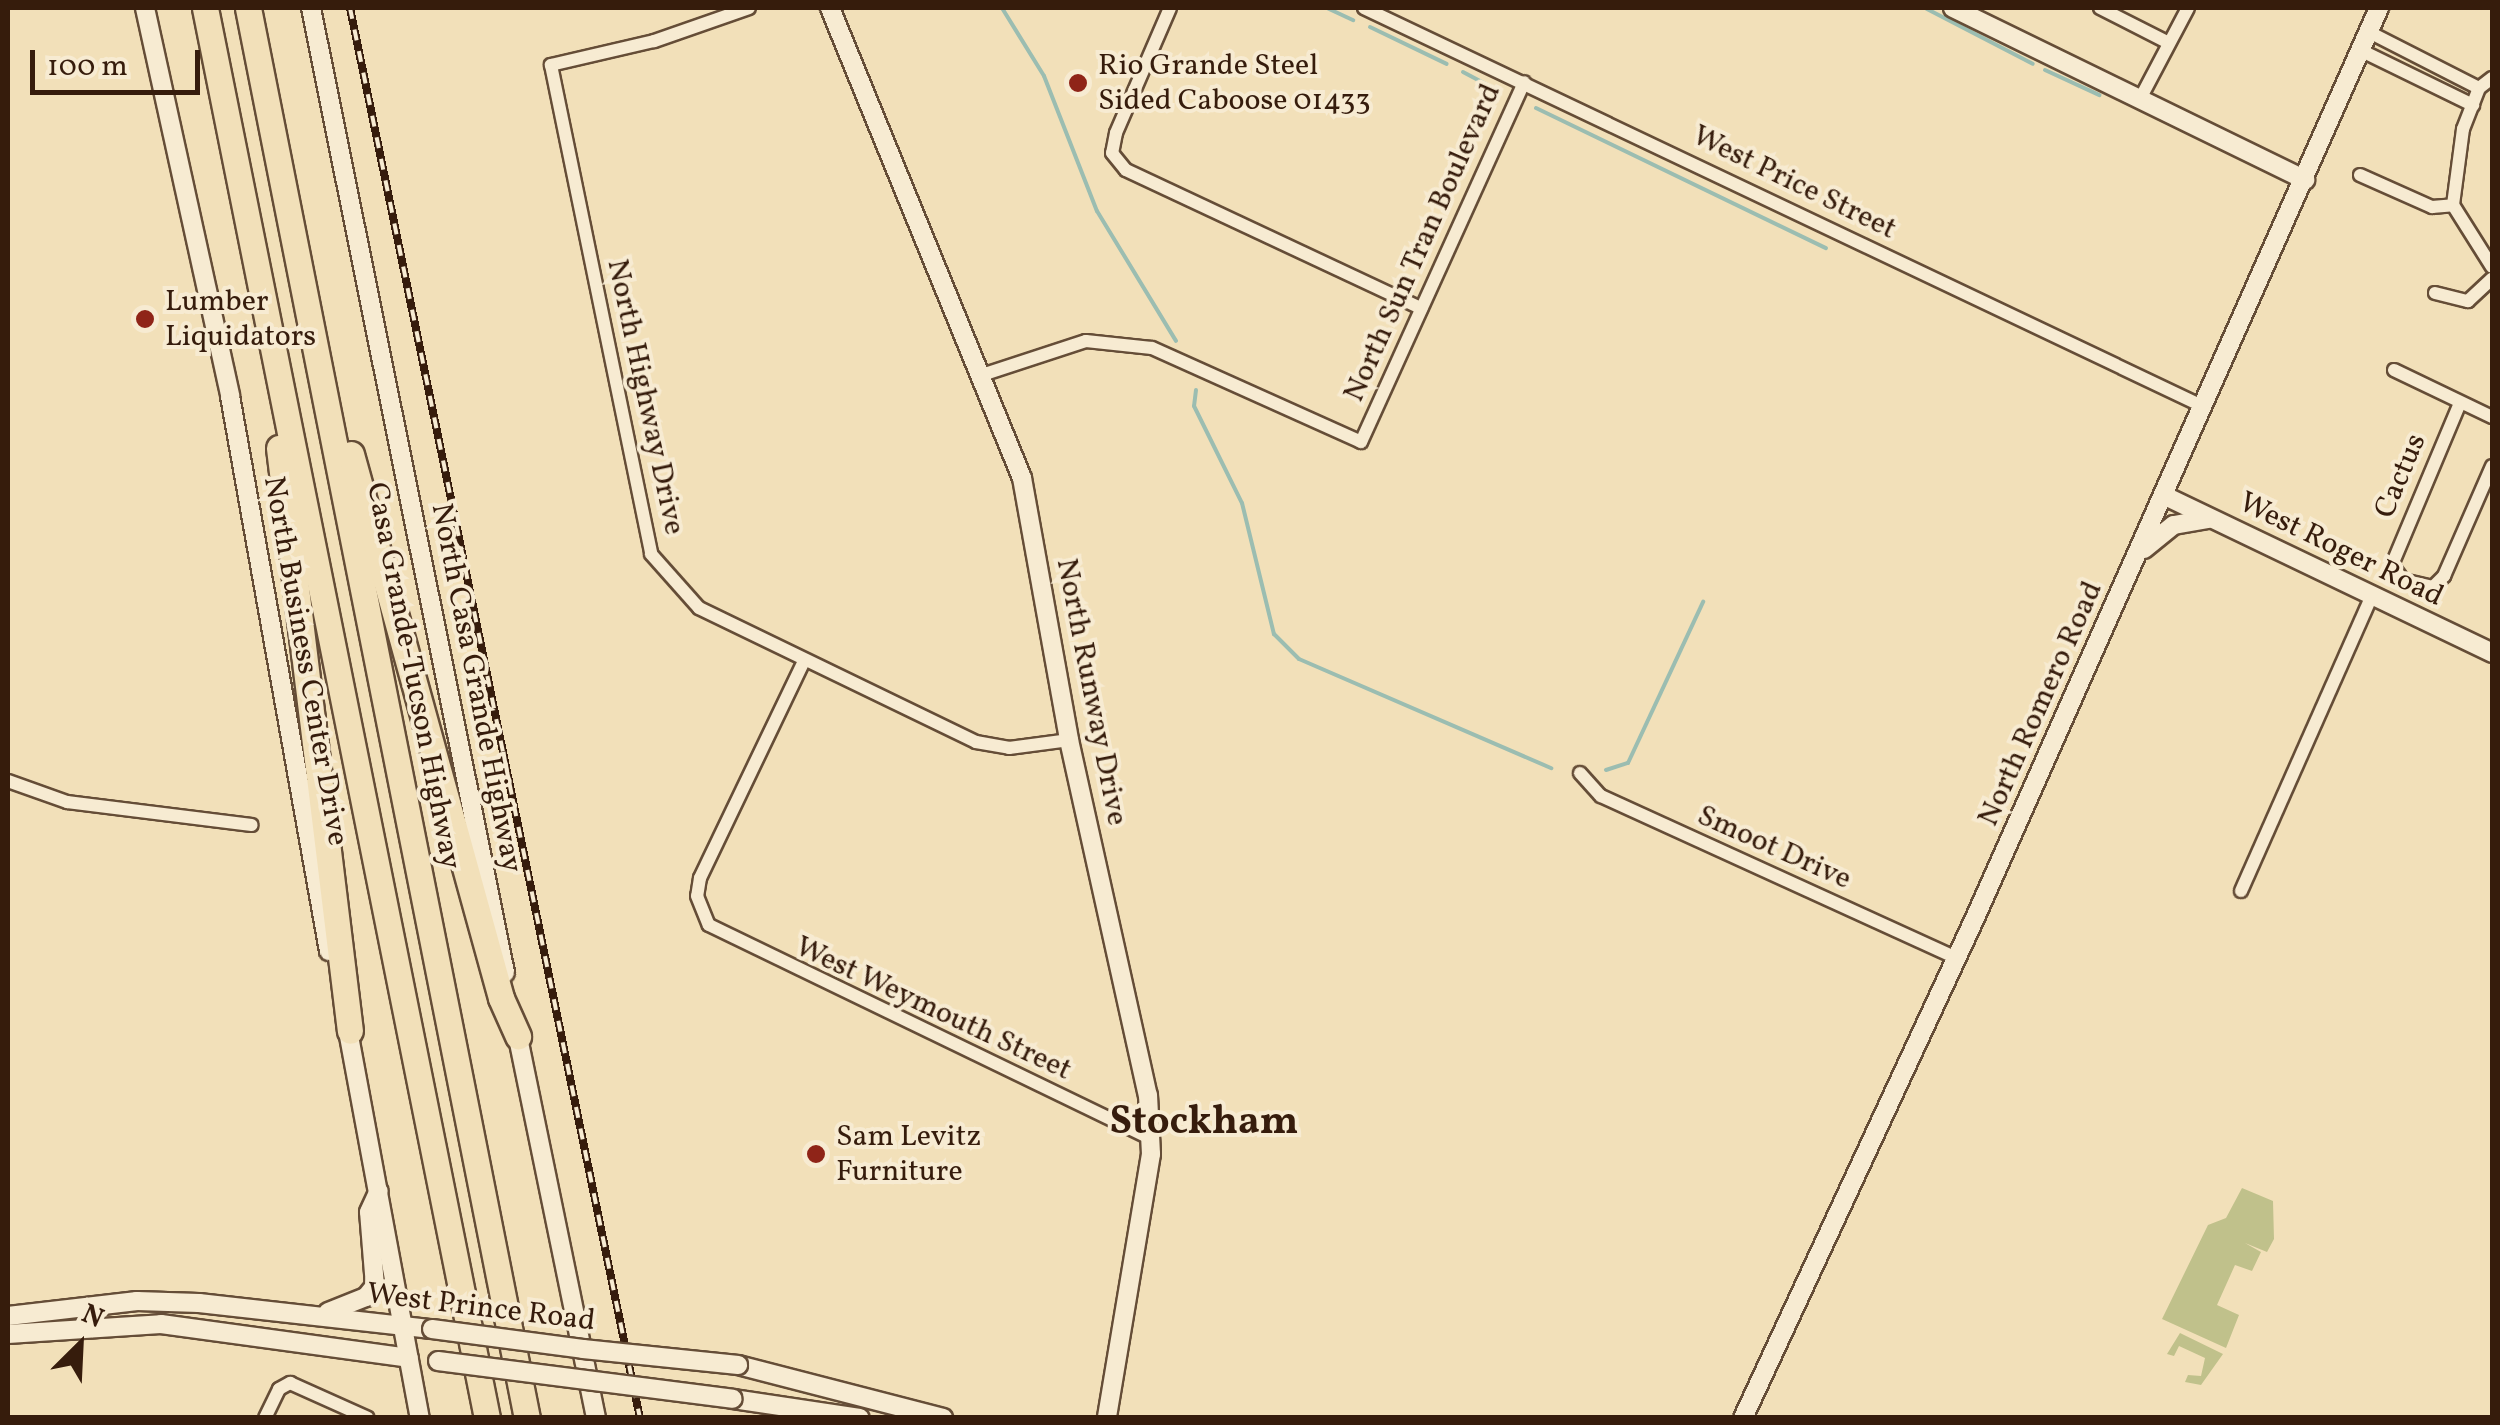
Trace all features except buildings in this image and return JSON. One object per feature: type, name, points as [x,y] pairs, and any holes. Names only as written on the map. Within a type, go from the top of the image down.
[{"type":"highway","points":[[205,8],[486,1418]]},
{"type":"highway","name":"Casa Grande-Tucson Highway","points":[[248,8],[527,1418]]},
{"type":"highway","points":[[303,282],[502,998],[518,1036]]},
{"type":"highway","points":[[264,304],[350,1032]]},
{"type":"street","name":"North Business Center Drive","points":[[145,8],[230,396],[328,947],[350,1032],[420,1418]]},
{"type":"street","name":"North Casa Grande Highway","points":[[311,8],[596,1418]]},
{"type":"street","name":"North Highway Drive","points":[[748,8],[654,41],[552,65],[651,554],[686,600],[976,742],[1009,748],[1070,740]]},
{"type":"street","name":"North Runway Drive","points":[[830,8],[985,374],[1022,478],[1070,740],[1148,1095],[1150,1138],[1107,1418]]},
{"type":"street","points":[[1170,8],[1112,154],[1141,180],[1421,308]]},
{"type":"street","name":"West Price Street","points":[[1364,8],[2202,406]]},
{"type":"street","points":[[1953,8],[2305,180]]},
{"type":"street","points":[[2100,8],[2169,43]]},
{"type":"street","points":[[2140,99],[2188,8]]},
{"type":"street","name":"North Romero Road","points":[[1743,1418],[2140,552],[2379,8]]},
{"type":"street","points":[[2369,32],[2480,88]]},
{"type":"street","points":[[2360,50],[2473,104]]},
{"type":"street","points":[[2492,78],[2480,88],[2473,104],[2453,204],[2492,267]]},
{"type":"street","name":"North Sun Tran Boulevard","points":[[985,374],[1086,341],[1152,348],[1360,442],[1524,82]]},
{"type":"street","points":[[2360,175],[2432,207],[2453,204]]},
{"type":"street","points":[[2435,293],[2468,301],[2492,279]]},
{"type":"street","points":[[2394,370],[2492,417]]},
{"type":"street","name":"Cactus","points":[[2460,403],[2392,565],[2403,580],[2422,588],[2438,584],[2492,466]]},
{"type":"street","name":"West Roger Road","points":[[2165,496],[2492,653]]},
{"type":"street","points":[[2140,552],[2174,525],[2214,520]]},
{"type":"street","points":[[2241,892],[2372,596]]},
{"type":"street","name":"West Weymouth Street","points":[[804,660],[700,878],[701,913],[746,948],[1150,1138]]},
{"type":"street","name":"Smoot Drive","points":[[1580,772],[1601,796],[1956,958]]},
{"type":"street","points":[[8,780],[67,802],[252,825]]},
{"type":"street","points":[[314,1315],[344,1310],[375,1286],[368,1212],[380,1191]]},
{"type":"street","name":"West Prince Road","points":[[8,1316],[137,1301],[314,1315],[738,1365],[943,1418]]},
{"type":"street","name":"West Prince Road","points":[[8,1334],[162,1324],[860,1418]]},
{"type":"street","points":[[265,1418],[279,1388],[290,1383],[368,1418]]},
{"type":"green space","points":[[2242,1188],[2273,1201],[2274,1239],[2267,1252],[2245,1243],[2261,1252],[2252,1271],[2235,1265],[2217,1305],[2239,1315],[2226,1348],[2162,1319],[2208,1225],[2226,1218]]},
{"type":"green space","points":[[2180,1333],[2223,1354],[2201,1385],[2185,1382],[2188,1375],[2201,1376],[2205,1358],[2179,1346],[2174,1356],[2167,1354]]},
{"type":"waterway","points":[[1002,8],[1044,76],[1097,211],[1176,341]]},
{"type":"waterway","points":[[1327,8],[1353,20]]},
{"type":"waterway","points":[[1927,9],[2033,64]]},
{"type":"waterway","points":[[1370,27],[1447,64]]},
{"type":"waterway","points":[[2045,70],[2099,95]]},
{"type":"waterway","points":[[1463,72],[1497,90]]},
{"type":"waterway","points":[[1536,108],[1826,248]]},
{"type":"waterway","points":[[1196,390],[1194,406],[1242,503],[1274,634],[1299,659],[1551,768]]},
{"type":"waterway","points":[[1606,770],[1628,763],[1703,602]]},
{"type":"railway","points":[[350,8],[640,1418]]},
{"type":"railway","points":[[1075,74],[1082,91]]},
{"type":"place","name":"Rio Grande Steel Sided Caboose 01433","points":[[1078,83]]},
{"type":"place","name":"Lumber Liquidators","points":[[145,319]]},
{"type":"place","name":"Sam Levitz Furniture","points":[[816,1154]]},
{"type":"district","name":"Stockham","points":[[1204,1123]]}]
